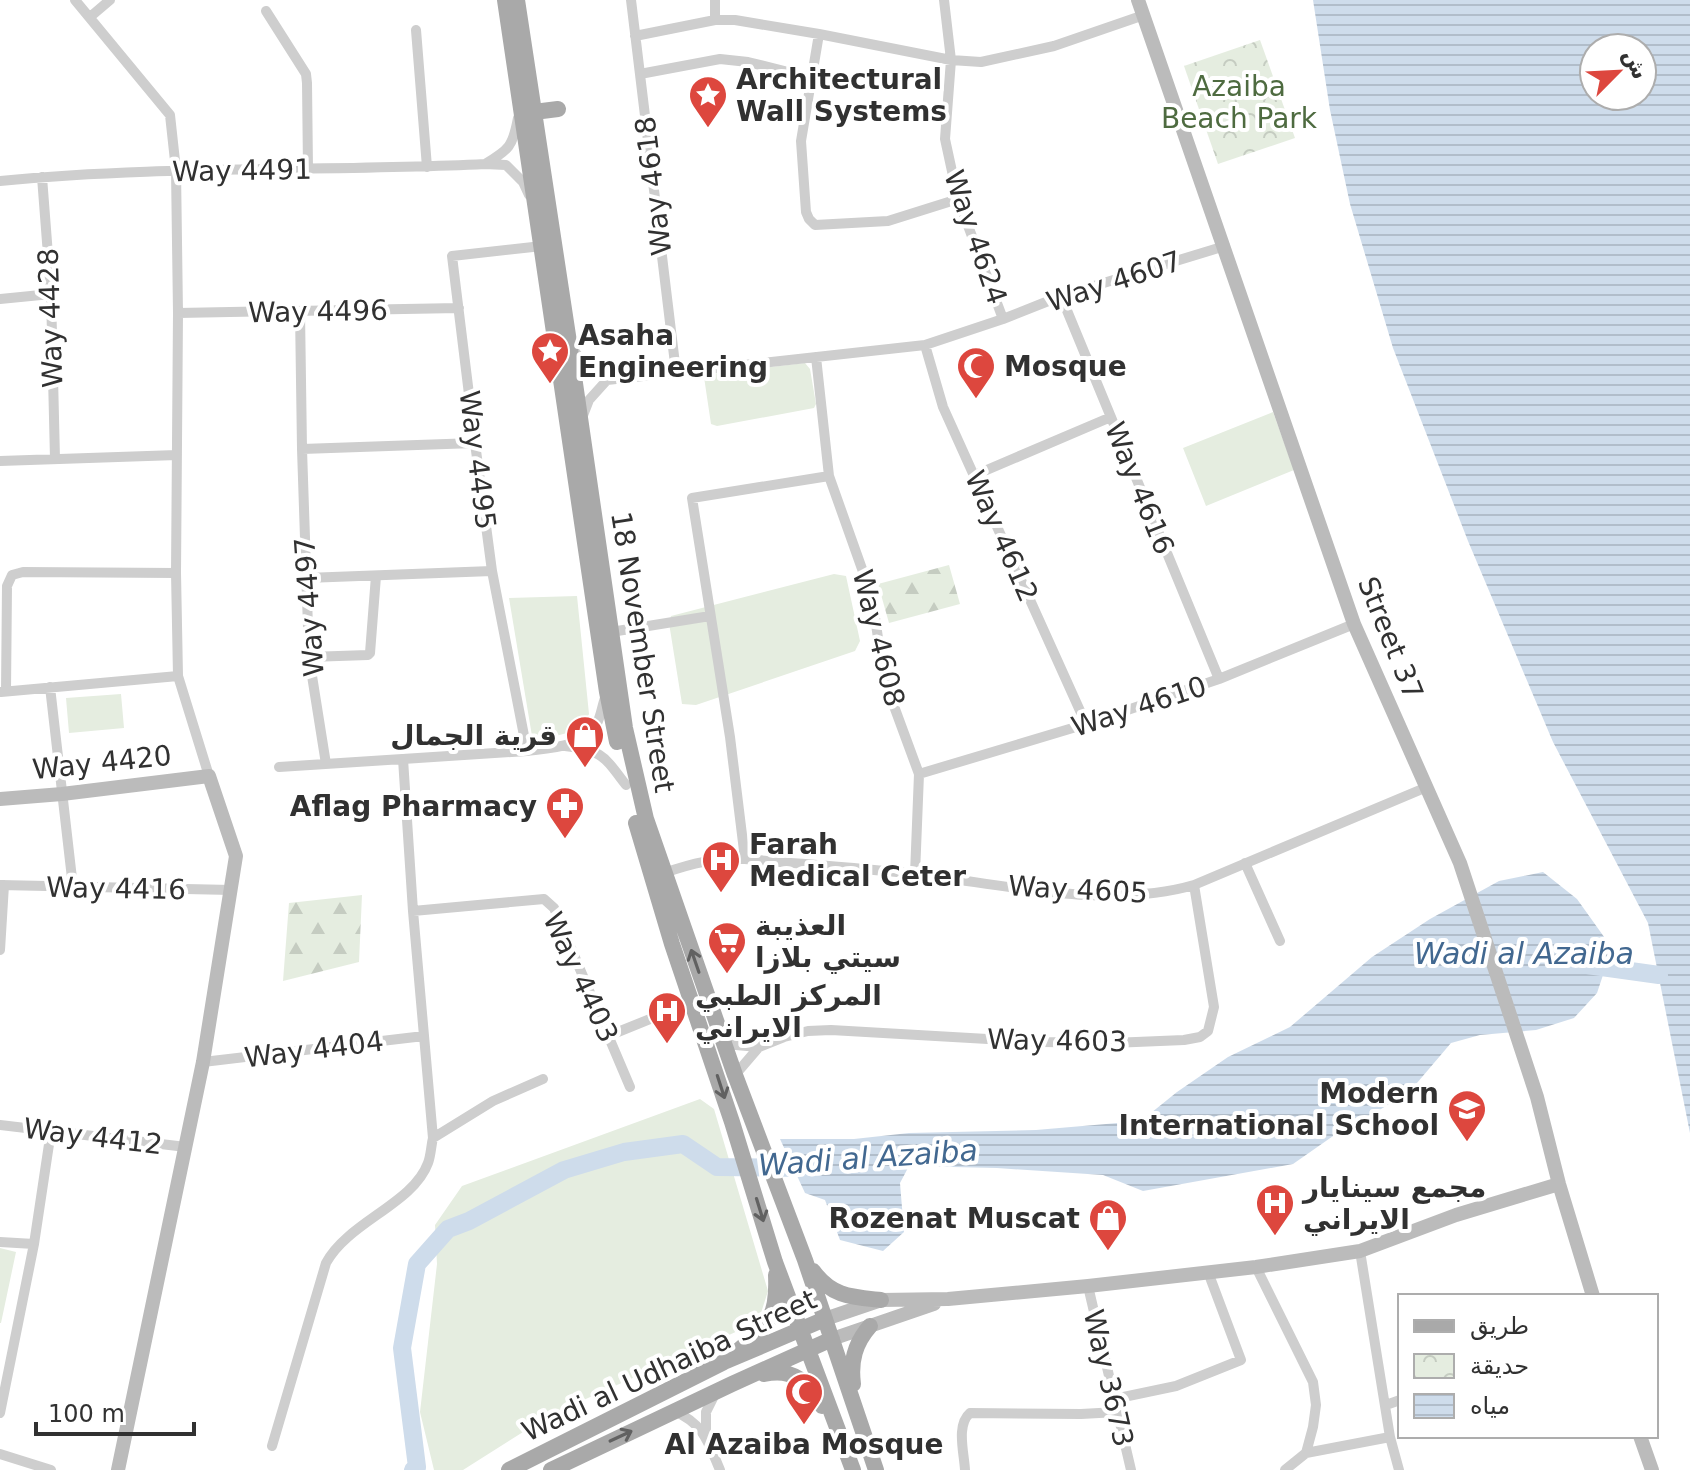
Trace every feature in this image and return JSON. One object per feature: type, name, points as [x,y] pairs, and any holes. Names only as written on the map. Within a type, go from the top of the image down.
[{"type":"main road","name":"18 November Street","points":[[505,0],[607,692],[626,785],[643,849],[775,1262],[851,1468]]},
{"type":"main road","name":"18 November Street","points":[[517,0],[625,728],[634,771],[664,873],[735,1075],[805,1260],[876,1470]]},
{"type":"main road","points":[[534,112],[558,109]]},
{"type":"main road","points":[[805,1260],[828,1288],[837,1293],[881,1300]]},
{"type":"main road","points":[[724,1362],[769,1323],[774,1313],[777,1291],[775,1262]]},
{"type":"main road","name":"Wadi al Udhaiba Street","points":[[509,1470],[724,1362],[825,1319]]},
{"type":"main road","points":[[856,1413],[852,1358],[861,1336],[870,1326]]},
{"type":"main road","name":"Wadi al Udhaiba Street","points":[[551,1470],[832,1339]]},
{"type":"main road","points":[[732,1384],[769,1372],[793,1374],[812,1392],[835,1424]]},
{"type":"main road","points":[[591,1470],[594,1449]]},
{"type":"street","points":[[75,0],[170,115],[176,170],[178,676],[236,856],[203,1062],[118,1470]]},
{"type":"street","points":[[90,17],[110,0]]},
{"type":"street","name":"Way 4618","points":[[631,0],[676,372]]},
{"type":"street","points":[[715,0],[715,20]]},
{"type":"street","name":"Way 4624","points":[[944,0],[951,60],[945,139],[958,199],[1003,319]]},
{"type":"street","name":"Street 37","points":[[1138,0],[1354,624],[1460,863],[1537,1097],[1592,1294]]},
{"type":"street","points":[[266,11],[306,74],[308,169]]},
{"type":"street","points":[[635,36],[715,20],[735,20],[951,60],[981,62],[1054,46],[1144,15]]},
{"type":"street","points":[[416,30],[427,167]]},
{"type":"street","points":[[819,34],[801,141],[809,219],[815,225],[888,221],[958,199]]},
{"type":"street","points":[[640,74],[720,59],[748,62],[812,78]]},
{"type":"street","points":[[485,164],[507,152],[516,132],[521,100]]},
{"type":"street","name":"Way 4491","points":[[0,181],[176,170],[506,165],[523,182],[538,217]]},
{"type":"street","name":"Way 4428","points":[[42,177],[51,294],[55,459]]},
{"type":"street","name":"Way 4495","points":[[527,751],[492,571],[452,256],[542,246]]},
{"type":"street","name":"Way 4607","points":[[1003,319],[1061,296],[1225,246]]},
{"type":"street","points":[[0,299],[51,294]]},
{"type":"street","name":"Way 4616","points":[[1061,296],[1219,679]]},
{"type":"street","name":"Way 4496","points":[[178,313],[459,308]]},
{"type":"street","name":"Way 4497","points":[[300,312],[309,657],[326,764]]},
{"type":"street","points":[[569,342],[585,365],[607,380],[925,345],[1003,319]]},
{"type":"street","name":"Way 4612","points":[[925,345],[943,407],[1086,724]]},
{"type":"street","name":"Way 4608","points":[[816,357],[829,476],[872,597],[884,679],[919,774],[915,874]]},
{"type":"street","points":[[581,425],[589,400],[607,380]]},
{"type":"street","points":[[975,475],[1111,417]]},
{"type":"street","points":[[302,449],[475,443]]},
{"type":"street","points":[[0,461],[177,455]]},
{"type":"street","points":[[745,859],[730,737],[692,498],[829,476]]},
{"type":"street","points":[[306,578],[492,571]]},
{"type":"street","points":[[176,573],[23,572],[12,575],[7,586],[3,692],[178,676]]},
{"type":"street","points":[[309,657],[368,655],[372,651],[376,576]]},
{"type":"street","points":[[611,632],[710,616]]},
{"type":"street","name":"Way 4610","points":[[919,774],[1086,724],[1219,679],[1354,624]]},
{"type":"street","points":[[50,687],[73,887]]},
{"type":"street","points":[[279,767],[563,746],[588,736],[597,723],[607,692]]},
{"type":"street","points":[[563,746],[586,749],[604,756],[626,785]]},
{"type":"street","points":[[272,1446],[326,1263],[332,1252],[361,1225],[418,1180],[428,1163],[433,1138],[403,759]]},
{"type":"street","name":"Way 4420","points":[[0,799],[209,776]]},
{"type":"street","name":"Way 4605","points":[[664,873],[700,861],[745,859],[915,874],[1080,895],[1158,894],[1194,885],[1427,787]]},
{"type":"street","points":[[1245,863],[1280,941]]},
{"type":"street","points":[[0,950],[2,885]]},
{"type":"street","name":"Way 4416","points":[[2,885],[232,890]]},
{"type":"street","name":"Way 4603","points":[[724,1044],[759,1047],[808,1031],[831,1030],[1042,1042],[1098,1043],[1200,1037],[1208,1031],[1214,1007],[1194,885]]},
{"type":"street","name":"Way 4403","points":[[413,911],[544,899],[554,908],[630,1087]]},
{"type":"street","points":[[608,1036],[692,1002]]},
{"type":"street","name":"Way 4404","points":[[203,1062],[424,1036]]},
{"type":"street","points":[[735,1075],[759,1047]]},
{"type":"street","points":[[433,1138],[493,1101],[543,1079]]},
{"type":"street","name":"Way 4412","points":[[0,1125],[186,1147]]},
{"type":"street","points":[[0,1413],[34,1244],[51,1131]]},
{"type":"street","name":"Wadi al Udhaiba Street","points":[[825,1319],[881,1300],[948,1299],[1088,1286],[1256,1267],[1360,1251],[1456,1215],[1559,1184]]},
{"type":"street","points":[[0,1242],[34,1244]]},
{"type":"street","points":[[1360,1251],[1390,1437],[1399,1470]]},
{"type":"street","points":[[1256,1267],[1313,1382],[1316,1405],[1306,1453]]},
{"type":"street","points":[[1114,1399],[1176,1386],[1241,1360],[1208,1272]]},
{"type":"street","name":"Way 3673","points":[[1088,1286],[1131,1470]]},
{"type":"street","name":"Wadi al Udhaiba Street","points":[[832,1339],[948,1299]]},
{"type":"street","points":[[0,1348],[13,1348]]},
{"type":"street","points":[[706,1436],[706,1412],[716,1391]]},
{"type":"street","points":[[1386,1405],[1398,1401]]},
{"type":"street","points":[[674,1411],[695,1423],[706,1436],[720,1470]]},
{"type":"street","points":[[965,1470],[962,1426],[970,1413],[1117,1412]]},
{"type":"street","points":[[1285,1470],[1306,1453],[1390,1437]]},
{"type":"street","points":[[1641,1438],[1652,1470]]},
{"type":"street","points":[[0,1454],[51,1470]]},
{"type":"green space","name":"Azaiba Beach Park","points":[[1260,40],[1295,138],[1218,164],[1184,66]]},
{"type":"green space","points":[[805,363],[810,369],[814,408],[717,426],[711,424],[704,377]]},
{"type":"green space","points":[[1273,412],[1294,470],[1206,506],[1183,448]]},
{"type":"green space","points":[[949,565],[960,604],[889,623],[878,584]]},
{"type":"green space","points":[[834,574],[846,576],[860,641],[855,651],[696,705],[682,704],[669,623],[671,616]]},
{"type":"green space","points":[[577,596],[589,714],[582,729],[533,742],[509,598]]},
{"type":"green space","points":[[121,694],[124,728],[69,733],[66,698]]},
{"type":"green space","points":[[362,895],[359,962],[283,981],[289,903]]},
{"type":"green space","points":[[700,1099],[714,1109],[768,1291],[761,1313],[749,1326],[550,1415],[463,1470],[434,1470],[420,1412],[437,1264],[435,1225],[462,1186]]},
{"type":"green space","points":[[0,1248],[16,1252],[1,1323],[0,1323]]},
{"type":"water","points":[[1313,0],[1690,0],[1690,1133],[1648,923],[1553,742],[1468,541],[1393,348],[1350,204],[1330,110]]},
{"type":"water","name":"Wadi al Azaiba","points":[[1543,872],[1577,899],[1612,948],[1597,993],[1574,1018],[1536,1030],[1480,1035],[1451,1043],[1411,1090],[1346,1127],[1293,1164],[1143,1191],[1103,1175],[909,1166],[900,1183],[904,1232],[883,1251],[840,1240],[825,1200],[805,1193],[780,1139],[854,1139],[909,1133],[1036,1130],[1141,1121],[1228,1057],[1290,1027],[1372,957],[1430,919],[1499,881]]},
{"type":"waterway","name":"Wadi al Azaiba","points":[[1580,964],[1659,975]]},
{"type":"waterway","name":"Wadi al Azaiba","points":[[413,1470],[417,1467],[402,1348],[417,1264],[448,1229],[564,1170],[624,1152],[683,1144],[717,1167],[816,1168]]},
{"type":"place","name":"Architectural Wall Systems","points":[[708,129]]},
{"type":"place","name":"Asaha Engineering","points":[[550,385]]},
{"type":"place","name":"Mosque","points":[[976,400]]},
{"type":"place","name":"قرية الجمال","points":[[585,769]]},
{"type":"place","name":"Aflag Pharmacy","points":[[565,840]]},
{"type":"place","name":"Farah Medical Ceter","points":[[721,894]]},
{"type":"place","name":"العذيبة سيتي بلازا","points":[[727,975]]},
{"type":"place","name":"المركز الطبي الايراني","points":[[667,1045]]},
{"type":"place","name":"Modern International School","points":[[1467,1143]]},
{"type":"place","name":"مجمع سينايار الايراني","points":[[1275,1237]]},
{"type":"place","name":"Rozenat Muscat","points":[[1108,1252]]},
{"type":"place","name":"Al Azaiba Mosque","points":[[804,1426]]}]
